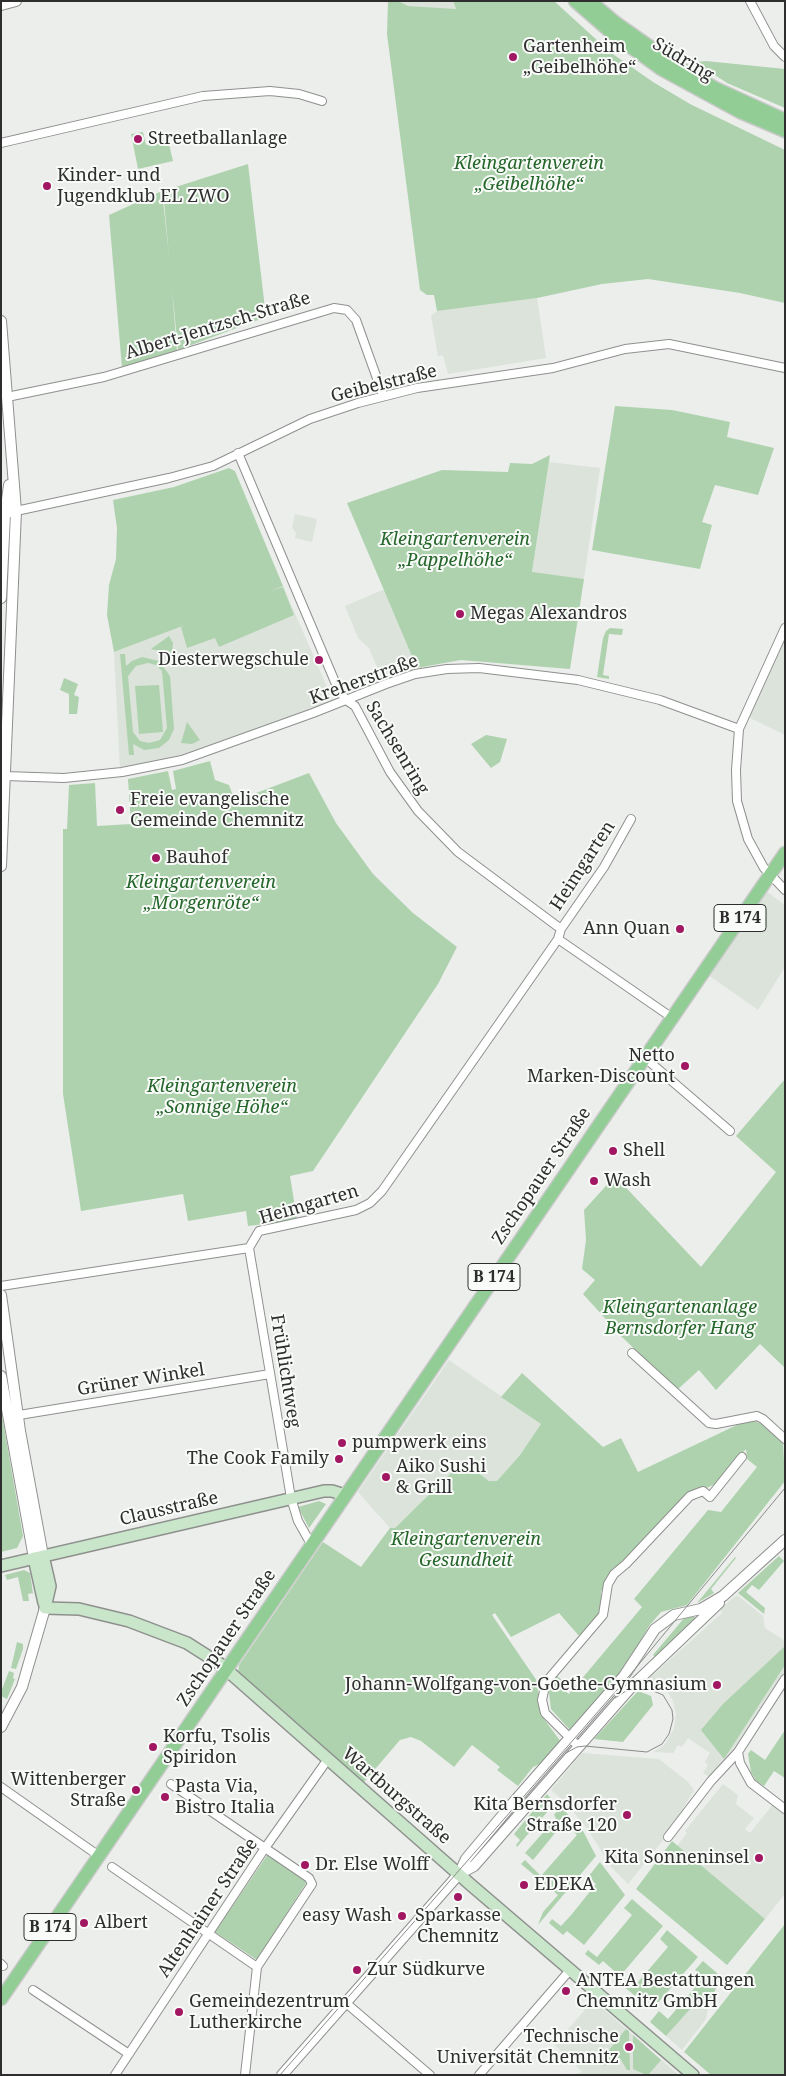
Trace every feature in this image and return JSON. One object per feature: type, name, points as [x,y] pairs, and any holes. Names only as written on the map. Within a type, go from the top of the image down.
[{"type":"main road","name":"Südring","points":[[575,1],[614,35],[670,74],[740,112],[785,131]]},
{"type":"main road","name":"Südring","points":[[590,1],[616,23],[680,68],[715,88],[785,120]]},
{"type":"main road","name":"Zschopauer Straße","points":[[1,1999],[785,852]]},
{"type":"main road","name":"Clausstraße","points":[[1,1566],[291,1498],[332,1491],[345,1495]]},
{"type":"main road","points":[[39,1557],[45,1608]]},
{"type":"main road","name":"Wartburgstraße","points":[[45,1608],[79,1608],[136,1623],[193,1646],[220,1664],[692,2075]]},
{"type":"street","points":[[1,5],[16,1]]},
{"type":"street","points":[[750,1],[774,46],[785,57]]},
{"type":"street","points":[[1,143],[208,95],[270,91],[299,94],[322,102]]},
{"type":"street","name":"Albert-Jentzsch-Straße","points":[[7,397],[104,377],[334,308],[347,310],[356,320],[383,395]]},
{"type":"street","points":[[1,320],[11,471],[16,511],[3,774],[1,866]]},
{"type":"street","name":"Geibelstraße","points":[[3,516],[16,511],[169,478],[213,466],[310,419],[383,395],[417,388],[553,368],[625,349],[669,344],[785,368]]},
{"type":"street","name":"Sachsenring","points":[[238,453],[338,689],[346,700],[354,706],[390,772],[418,811],[458,852],[561,929]]},
{"type":"street","points":[[1,598],[3,516],[11,471]]},
{"type":"street","points":[[785,628],[739,729],[737,801],[748,839],[769,875],[785,890]]},
{"type":"street","name":"Kreherstraße","points":[[3,774],[64,778],[122,772],[182,760],[415,674],[447,669],[479,668],[559,677],[634,692],[686,708],[739,729]]},
{"type":"street","name":"Heimgarten","points":[[561,929],[604,866],[630,819]]},
{"type":"street","points":[[561,929],[558,939],[671,1017]]},
{"type":"street","name":"Heimgarten","points":[[1,1286],[249,1248],[254,1238],[264,1229],[341,1215],[364,1206],[374,1199],[400,1166],[558,939]]},
{"type":"street","points":[[644,1056],[730,1131]]},
{"type":"street","name":"Frühlichtweg","points":[[249,1248],[291,1498]]},
{"type":"street","points":[[1,1295],[12,1416]]},
{"type":"street","points":[[632,1353],[709,1423],[716,1424],[758,1416],[785,1439]]},
{"type":"street","name":"Grüner Winkel","points":[[12,1416],[270,1374]]},
{"type":"street","points":[[1,1376],[12,1416],[39,1557]]},
{"type":"street","points":[[578,1746],[545,1713],[542,1700],[546,1682],[603,1616],[608,1584],[614,1574],[626,1564],[690,1496],[703,1491],[710,1497],[742,1457]]},
{"type":"street","points":[[291,1498],[298,1520],[311,1544]]},
{"type":"street","points":[[282,2075],[459,1874],[466,1860],[624,1676],[660,1624],[674,1615],[701,1609],[723,1596],[785,1540]]},
{"type":"street","points":[[459,1874],[474,1866],[636,1681],[718,1604],[723,1596]]},
{"type":"street","points":[[1,1726],[22,1687],[45,1608]]},
{"type":"street","points":[[668,1837],[714,1777],[738,1752],[785,1679]]},
{"type":"street","points":[[738,1752],[740,1763],[751,1783],[785,1809]]},
{"type":"street","name":"Altenhainer Straße","points":[[115,2075],[265,1848],[328,1759]]},
{"type":"street","points":[[171,1784],[309,1878],[312,1884],[257,1967],[245,2075]]},
{"type":"street","points":[[1,1787],[99,1856]]},
{"type":"street","points":[[112,1866],[257,1967]]},
{"type":"street","points":[[479,2075],[570,1970]]},
{"type":"street","points":[[33,1990],[129,2054]]},
{"type":"street","points":[[346,2003],[430,2075]]},
{"type":"shaded area","points":[[398,1],[453,1],[456,10],[408,6]]},
{"type":"shaded area","points":[[537,298],[546,358],[448,374],[443,355],[438,356],[431,316],[437,311]]},
{"type":"shaded area","points":[[549,462],[600,468],[584,579],[532,573]]},
{"type":"shaded area","points":[[295,514],[317,519],[312,542],[295,538],[296,533],[292,528]]},
{"type":"shaded area","points":[[283,586],[334,703],[182,759],[120,770],[114,652]]},
{"type":"shaded area","points":[[385,589],[417,668],[382,679],[369,648],[358,638],[345,606]]},
{"type":"shaded area","points":[[785,635],[785,735],[748,717]]},
{"type":"shaded area","points":[[766,891],[785,905],[785,967],[758,1010],[707,974]]},
{"type":"shaded area","points":[[449,1360],[541,1424],[520,1455],[497,1481],[489,1481],[468,1465],[451,1473],[395,1528],[390,1528],[358,1492]]},
{"type":"shaded area","name":"Johann-Wolfgang-von-Goethe-Gymnasium","points":[[737,1595],[763,1616],[765,1628],[785,1641],[785,1674],[735,1749],[710,1777],[703,1773],[708,1765],[705,1762],[710,1753],[688,1738],[682,1747],[678,1745],[673,1753],[654,1752],[665,1744],[674,1729],[676,1714],[673,1701],[667,1691],[660,1686],[644,1683],[722,1613],[720,1609]]},
{"type":"shaded area","name":"Kita Bernsdorfer Straße 120","points":[[582,1753],[659,1759],[688,1782],[694,1790],[668,1834],[628,1884],[612,1868],[587,1828],[565,1802],[551,1790]]},
{"type":"shaded area","points":[[723,1784],[738,1795],[736,1804],[754,1818],[745,1829],[750,1833],[774,1803],[785,1811],[785,1894],[765,1919],[677,1846],[687,1833],[685,1831]]},
{"type":"shaded area","points":[[701,1997],[709,2003],[706,2019],[682,2050],[666,2036]]},
{"type":"shaded area","points":[[593,2000],[679,2075],[574,2075],[582,2072],[555,2045]]},
{"type":"green space","name":"Kleingartenverein „Geibelhöhe“","points":[[388,1],[398,1],[408,6],[456,9],[453,1],[554,1],[610,52],[653,82],[690,104],[785,150],[785,303],[740,293],[648,279],[602,284],[537,298],[437,311],[434,295],[427,295],[420,290],[387,34]]},
{"type":"green space","points":[[706,61],[785,69],[785,108],[727,83],[695,62]]},
{"type":"green space","points":[[143,132],[146,145],[168,140],[173,161],[138,169],[131,134]]},
{"type":"green space","points":[[248,164],[266,317],[178,350],[172,288],[177,351],[122,368],[109,215],[162,191],[169,256],[163,191]]},
{"type":"green space","points":[[615,406],[672,410],[730,422],[727,437],[774,448],[758,495],[715,485],[702,522],[712,525],[700,569],[592,550]]},
{"type":"green space","name":"Kleingartenverein „Pappelhöhe“","points":[[550,455],[532,572],[584,579],[570,669],[461,660],[417,668],[347,503],[442,470],[508,472],[510,463],[532,464]]},
{"type":"green space","points":[[229,468],[235,471],[283,586],[271,591],[283,587],[294,615],[219,647],[215,638],[187,648],[181,627],[185,625],[114,652],[107,615],[109,585],[116,559],[117,528],[113,500],[174,487]]},
{"type":"green space","points":[[610,628],[623,629],[622,635],[609,634],[603,675],[609,676],[609,679],[597,677],[603,638],[606,631]]},
{"type":"green space","points":[[169,636],[173,643],[172,654],[151,649]]},
{"type":"green space","points":[[120,654],[125,654],[126,666],[142,657],[159,661],[170,676],[174,729],[169,740],[159,748],[144,750],[133,744],[134,755],[129,755]],"holes":[[[148,663],[156,665],[162,671],[167,728],[160,740],[149,743],[140,741],[133,732],[128,676],[136,666]]]},
{"type":"green space","points":[[247,654],[253,654],[258,659],[256,668],[247,670],[242,665],[242,659]]},
{"type":"green space","points":[[64,678],[78,684],[74,695],[79,697],[77,714],[69,714],[69,694],[60,690]]},
{"type":"green space","points":[[159,685],[163,732],[139,734],[135,686]]},
{"type":"green space","points":[[187,722],[200,740],[192,744],[181,743]]},
{"type":"green space","points":[[486,735],[507,739],[500,762],[491,768],[471,744]]},
{"type":"green space","points":[[210,761],[215,780],[229,785],[235,801],[309,773],[336,823],[373,874],[413,913],[457,947],[438,984],[313,1171],[290,1176],[297,1220],[248,1226],[246,1211],[188,1221],[183,1194],[81,1211],[63,1094],[63,829],[67,829],[69,785],[95,783],[97,826],[131,824],[128,779],[168,771],[172,790],[176,789],[173,771]]},
{"type":"green space","name":"Kleingartenanlage Bernsdorfer Hang","points":[[785,1079],[785,1368],[760,1344],[716,1390],[699,1370],[677,1390],[622,1337],[583,1294],[595,1280],[582,1269],[586,1240],[584,1210],[615,1176],[701,1267],[776,1172],[736,1136]]},
{"type":"green space","name":"Kleingartenverein Gesundheit","points":[[522,1373],[603,1447],[621,1438],[638,1472],[741,1423],[754,1421],[765,1425],[783,1442],[785,1481],[687,1605],[661,1612],[649,1626],[625,1668],[573,1729],[569,1729],[551,1709],[549,1692],[551,1683],[557,1676],[563,1681],[559,1687],[569,1694],[642,1607],[634,1599],[708,1510],[721,1512],[757,1467],[747,1459],[746,1449],[717,1483],[690,1496],[609,1575],[601,1592],[601,1610],[594,1622],[580,1637],[559,1613],[511,1637],[495,1613],[492,1615],[537,1681],[541,1715],[561,1742],[542,1763],[533,1767],[518,1786],[497,1770],[500,1767],[472,1745],[454,1767],[421,1741],[411,1737],[400,1740],[364,1782],[238,1672],[239,1665],[323,1542],[361,1567],[390,1528],[395,1528],[451,1473],[468,1465],[489,1481],[497,1481],[520,1455],[541,1424],[501,1397]]},
{"type":"green space","points":[[1,1410],[23,1536],[17,1548],[1,1552]]},
{"type":"green space","points":[[319,1501],[326,1504],[309,1528],[298,1507]]},
{"type":"green space","points":[[779,1556],[784,1561],[759,1590],[752,1585],[746,1592],[765,1608],[764,1614],[738,1593]]},
{"type":"green space","points":[[735,1557],[711,1589],[714,1593],[697,1603]]},
{"type":"green space","points":[[24,1570],[30,1573],[33,1593],[28,1594],[29,1601],[23,1601],[18,1577],[7,1580],[5,1575]]},
{"type":"green space","points":[[685,1617],[695,1617],[695,1620],[655,1657],[653,1655]]},
{"type":"green space","points":[[17,1642],[23,1644],[23,1649],[16,1669],[11,1668]]},
{"type":"green space","points":[[784,1647],[785,1665],[724,1759],[701,1730],[723,1704]]},
{"type":"green space","points":[[9,1671],[14,1673],[13,1678],[15,1679],[7,1699],[1,1696],[1,1692]]},
{"type":"green space","points":[[638,1691],[651,1696],[653,1705],[623,1742],[594,1739]]},
{"type":"green space","points":[[785,1730],[785,1778],[774,1771],[764,1786],[756,1781],[751,1772],[748,1754],[751,1750],[765,1760]]},
{"type":"green space","points":[[547,1794],[552,1800],[550,1812],[548,1811],[517,1847],[516,1845],[520,1840],[514,1834]]},
{"type":"green space","points":[[561,1806],[569,1816],[533,1860],[525,1853],[556,1818],[554,1815]]},
{"type":"green space","points":[[574,1821],[583,1831],[596,1856],[538,1925],[543,1912],[558,1895],[521,1864],[525,1860],[541,1876],[577,1835],[569,1827]]},
{"type":"green space","points":[[672,1841],[765,1919],[727,1965],[636,1889]]},
{"type":"green space","points":[[268,1854],[304,1878],[306,1883],[257,1960],[215,1932]]},
{"type":"green space","points":[[600,1862],[625,1895],[584,1945],[567,1931],[563,1935],[549,1923],[552,1919],[561,1926],[572,1914],[596,1884],[588,1877]]},
{"type":"green space","points":[[632,1899],[663,1926],[620,1976],[603,1961],[599,1965],[585,1954],[588,1950],[597,1957],[632,1915],[624,1908]]},
{"type":"green space","points":[[785,1924],[785,2075],[711,2075],[684,2052]]},
{"type":"green space","points":[[667,1930],[698,1957],[655,2006],[638,1992],[635,1996],[621,1984],[624,1981],[633,1988],[668,1947],[660,1939]]},
{"type":"green space","points":[[703,1961],[717,1973],[720,1980],[709,2003],[701,1997],[666,2036],[650,2022],[659,2011],[668,2019],[704,1977],[695,1970]]},
{"type":"green space","points":[[626,2029],[629,2031],[630,2070],[627,2070],[620,2058],[604,2066],[601,2060]]},
{"type":"green space","points":[[633,2035],[661,2060],[649,2074],[633,2069]]},
{"type":"tram line","points":[[280,2075],[630,1675],[785,1488]]},
{"type":"tram line","points":[[566,1753],[577,1747],[585,1746],[647,1752],[662,1744],[669,1734],[673,1719],[672,1710],[663,1695],[644,1687],[629,1689],[615,1698]]},
{"type":"place","name":"Gartenheim „Geibelhöhe“","points":[[513,57]]},
{"type":"place","name":"Streetballanlage","points":[[138,139]]},
{"type":"place","name":"Kinder- und Jugendklub EL ZWO","points":[[47,186]]},
{"type":"place","name":"Megas Alexandros","points":[[460,614]]},
{"type":"place","name":"Diesterwegschule","points":[[319,660]]},
{"type":"place","name":"Freie evangelische Gemeinde Chemnitz","points":[[120,810]]},
{"type":"place","name":"Bauhof","points":[[156,858]]},
{"type":"place","name":"Ann Quan","points":[[680,929]]},
{"type":"place","name":"Netto Marken-Discount","points":[[685,1066]]},
{"type":"place","name":"Shell","points":[[613,1151]]},
{"type":"place","name":"Wash","points":[[594,1181]]},
{"type":"place","name":"pumpwerk eins","points":[[342,1443]]},
{"type":"place","name":"The Cook Family","points":[[339,1459]]},
{"type":"place","name":"Aiko Sushi & Grill","points":[[386,1477]]},
{"type":"place","name":"Johann-Wolfgang-von-Goethe-Gymnasium","points":[[717,1685]]},
{"type":"place","name":"Korfu, Tsolis Spiridon","points":[[153,1747]]},
{"type":"place","name":"Wittenberger Straße","points":[[136,1790]]},
{"type":"place","name":"Pasta Via, Bistro Italia","points":[[165,1797]]},
{"type":"place","name":"Kita Bernsdorfer Straße 120","points":[[627,1815]]},
{"type":"place","name":"Kita Sonneninsel","points":[[759,1858]]},
{"type":"place","name":"Dr. Else Wolff","points":[[305,1865]]},
{"type":"place","name":"EDEKA","points":[[524,1885]]},
{"type":"place","name":"Sparkasse Chemnitz","points":[[458,1897]]},
{"type":"place","name":"easy Wash","points":[[402,1916]]},
{"type":"place","name":"Albert","points":[[84,1923]]},
{"type":"place","name":"Zur Südkurve","points":[[357,1970]]},
{"type":"place","name":"ANTEA Bestattungen Chemnitz GmbH","points":[[566,1991]]},
{"type":"place","name":"Gemeindezentrum Lutherkirche","points":[[179,2012]]},
{"type":"place","name":"Technische Universität Chemnitz","points":[[629,2047]]},
{"type":"park label","name":"Kleingartenverein „Morgenröte“","points":[[201,893]]},
{"type":"park label","name":"Kleingartenverein „Sonnige Höhe“","points":[[222,1097]]}]
